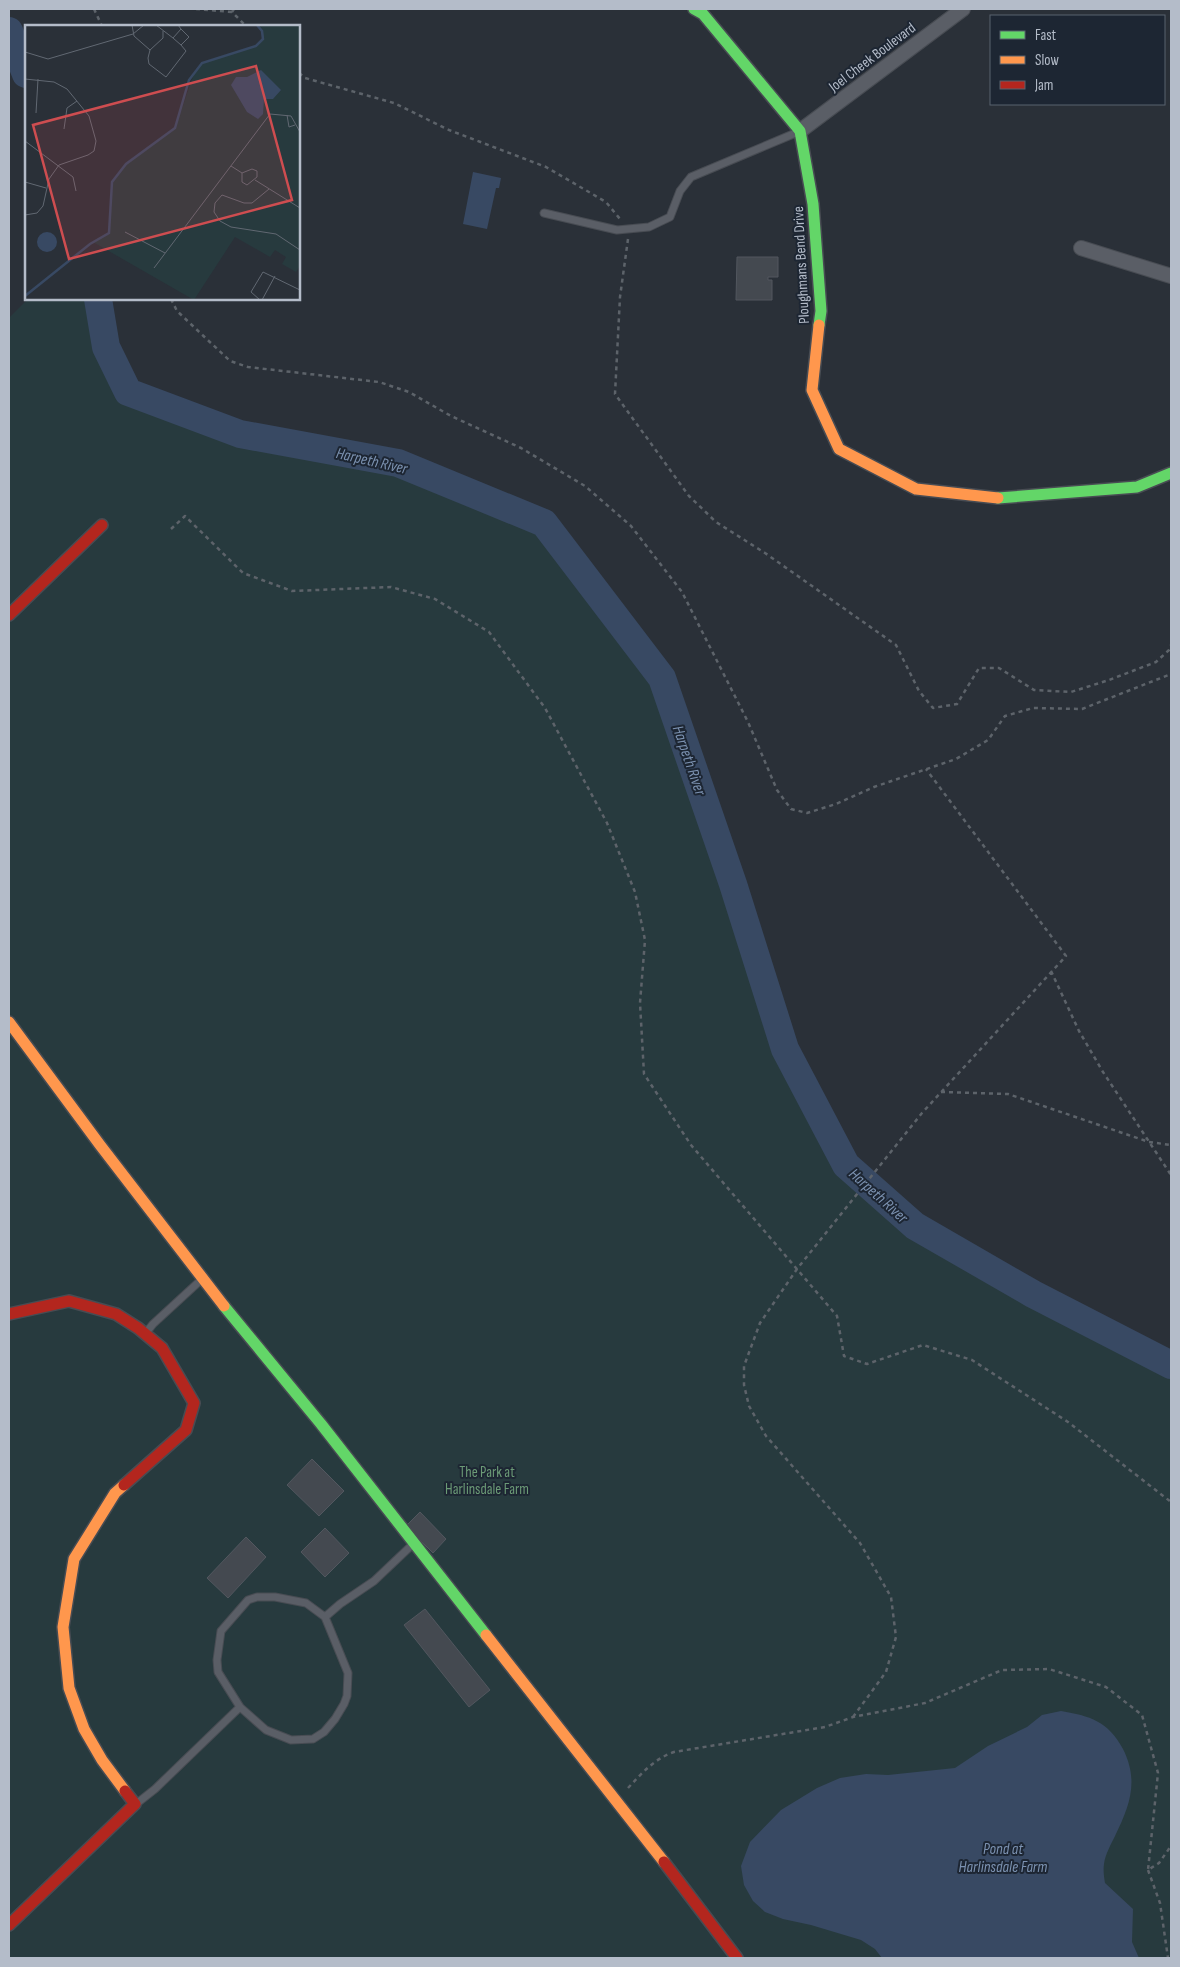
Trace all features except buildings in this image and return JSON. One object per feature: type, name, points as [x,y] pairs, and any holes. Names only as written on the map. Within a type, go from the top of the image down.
[{"type":"street","name":"Ploughmans Bend Drive","points":[[694,9],[702,14],[800,131],[813,204],[821,311],[812,390],[839,449],[916,489],[1002,498],[1136,487],[1171,473]]},
{"type":"street","name":"Joel Cheek Boulevard","points":[[800,131],[963,9]]},
{"type":"street","points":[[1081,248],[1171,276]]},
{"type":"street","points":[[9,615],[102,525]]},
{"type":"street","points":[[9,1022],[203,1279],[321,1424],[413,1544],[617,1800],[737,1958]]},
{"type":"street","points":[[9,1314],[69,1301],[116,1314],[162,1348],[194,1403],[186,1430],[114,1493],[74,1559],[63,1627],[69,1688],[84,1728],[102,1760],[136,1804],[9,1925]]},
{"type":"lane","points":[[544,213],[617,230],[649,227],[670,217],[680,191],[691,176],[800,131]]},
{"type":"lane","points":[[145,1334],[153,1324],[203,1279]]},
{"type":"lane","points":[[325,1617],[340,1604],[374,1581],[413,1544]]},
{"type":"lane","points":[[257,1597],[275,1597],[306,1603],[325,1617],[348,1673],[347,1696],[336,1719],[324,1732],[313,1739],[291,1740],[266,1730],[240,1707],[218,1672],[217,1660],[222,1631],[248,1600],[257,1597]]},
{"type":"lane","points":[[136,1804],[155,1789],[240,1707]]},
{"type":"path","points":[[94,9],[102,25]]},
{"type":"path","points":[[196,9],[233,10],[245,25]]},
{"type":"path","points":[[300,74],[306,78],[394,103],[449,130],[546,167],[606,202],[629,230],[620,296],[615,394],[689,496],[716,522],[765,553],[896,645],[919,691],[933,708],[957,704],[979,668],[998,668],[1034,690],[1071,692],[1156,662],[1169,650],[1171,645]]},
{"type":"path","points":[[171,300],[177,311],[230,361],[248,367],[379,382],[409,392],[451,416],[521,448],[586,486],[631,526],[682,592],[748,722],[777,790],[791,809],[806,813],[836,804],[874,787],[956,759],[988,740],[1005,716],[1033,708],[1082,709],[1171,674]]},
{"type":"path","points":[[170,530],[185,516],[242,573],[292,591],[391,587],[435,599],[489,632],[545,708],[607,822],[635,892],[645,940],[640,1003],[644,1074],[691,1145],[837,1316],[844,1356],[867,1364],[923,1345],[972,1360],[1068,1422],[1171,1502]]},
{"type":"path","points":[[852,1717],[886,1672],[896,1637],[892,1597],[860,1543],[766,1436],[749,1406],[744,1384],[744,1366],[760,1323],[797,1270],[922,1113],[1066,956],[926,769]]},
{"type":"path","points":[[1051,972],[1079,1031],[1103,1072],[1171,1175]]},
{"type":"path","points":[[941,1092],[1008,1094],[1149,1142],[1171,1145]]},
{"type":"path","points":[[617,1800],[650,1764],[661,1756],[674,1752],[816,1729],[852,1717],[925,1702],[1002,1670],[1049,1669],[1106,1687],[1142,1715],[1158,1773],[1148,1870],[1160,1903],[1168,1958]]},
{"type":"path","points":[[1148,1870],[1160,1863],[1171,1846]]},
{"type":"green space","name":"The Park at Harlinsdale Farm","points":[[27,300],[98,300],[106,347],[128,392],[240,434],[398,463],[544,523],[662,678],[733,884],[785,1049],[846,1165],[915,1226],[1033,1294],[1171,1365],[1171,1958],[9,1958],[9,318]]},
{"type":"water","points":[[473,172],[501,178],[499,188],[496,188],[487,229],[463,224]]},
{"type":"water","name":"Pond at Harlinsdale Farm","points":[[1061,1711],[1081,1715],[1104,1726],[1117,1740],[1128,1761],[1131,1772],[1131,1793],[1125,1814],[1108,1850],[1104,1874],[1105,1883],[1133,1909],[1132,1942],[1139,1958],[882,1958],[875,1949],[861,1940],[783,1919],[765,1912],[753,1901],[744,1885],[741,1866],[750,1842],[781,1810],[817,1788],[840,1778],[866,1774],[888,1775],[955,1768],[988,1746],[1027,1727],[1042,1715]]},
{"type":"waterway","name":"Harpeth River","points":[[9,31],[25,71]]},
{"type":"waterway","name":"Harpeth River","points":[[98,300],[106,347],[128,392],[240,434],[398,463],[544,523],[662,678],[733,884],[785,1049],[846,1165],[915,1226],[1033,1294],[1171,1365]]},
{"type":"traffic: fast","points":[[694,9],[703,14],[800,131],[813,204],[821,311],[819,325]]},
{"type":"traffic: fast","points":[[998,498],[1137,487],[1171,473]]},
{"type":"traffic: fast","points":[[224,1306],[321,1424],[486,1635]]},
{"type":"traffic: slow","points":[[819,325],[812,390],[839,449],[916,489],[998,498]]},
{"type":"traffic: slow","points":[[9,1022],[100,1145],[224,1306]]},
{"type":"traffic: slow","points":[[124,1485],[115,1493],[74,1559],[63,1627],[69,1688],[84,1729],[102,1760],[125,1791]]},
{"type":"traffic: slow","points":[[486,1635],[664,1862]]},
{"type":"traffic: jam","points":[[9,615],[102,525]]},
{"type":"traffic: jam","points":[[9,1314],[69,1301],[116,1314],[138,1328],[162,1348],[194,1403],[186,1430],[124,1485]]},
{"type":"traffic: jam","points":[[9,1925],[135,1804],[125,1791]]},
{"type":"traffic: jam","points":[[664,1862],[737,1958]]}]
